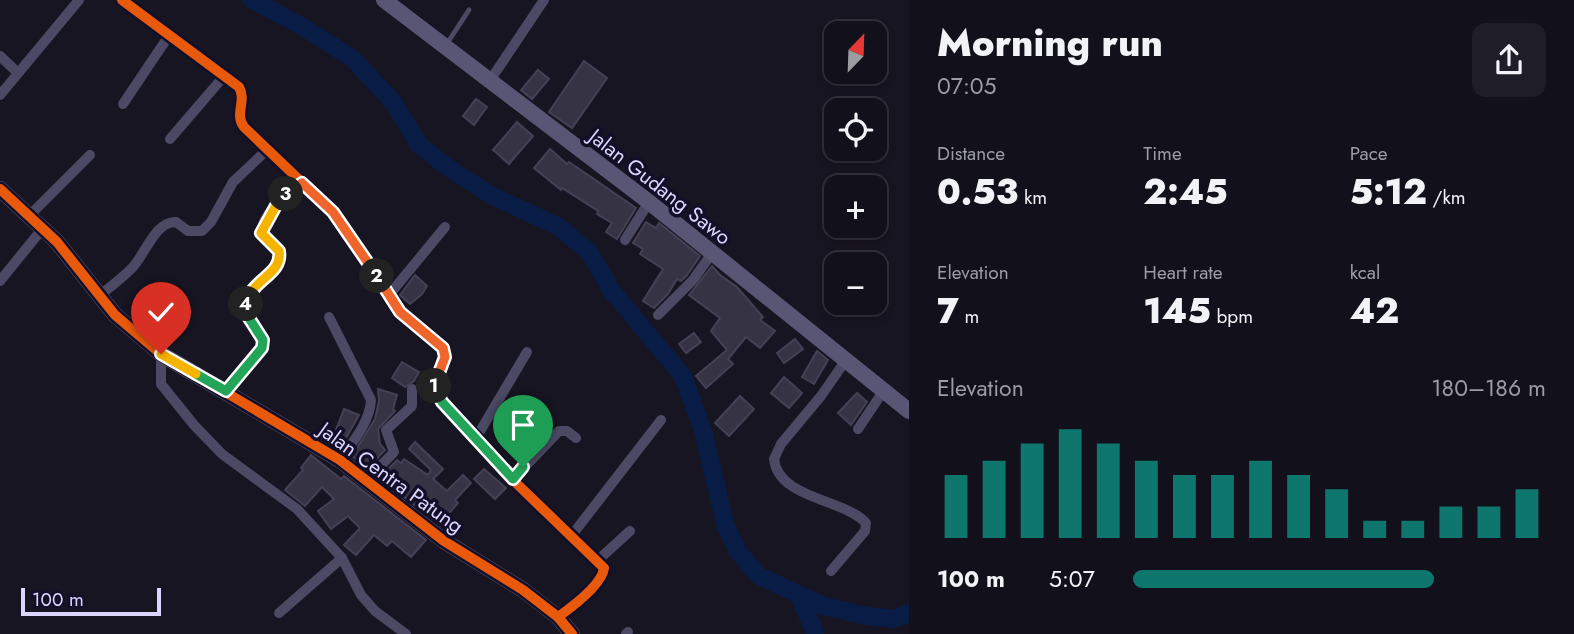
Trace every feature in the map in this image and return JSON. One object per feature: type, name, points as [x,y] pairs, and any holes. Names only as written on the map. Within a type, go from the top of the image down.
[{"type":"street","points":[[0,95],[79,0]]},
{"type":"street","points":[[122,0],[225,75],[243,93],[241,122],[333,212],[389,295],[413,325],[443,348],[445,357],[433,388],[442,402],[513,479],[604,568],[602,576],[579,601],[558,617]]},
{"type":"street","name":"Jalan Gudang Sawo","points":[[384,0],[649,202],[909,411]]},
{"type":"street","points":[[489,82],[544,0]]},
{"type":"street","points":[[123,104],[170,34]]},
{"type":"street","points":[[0,56],[18,73]]},
{"type":"street","points":[[170,139],[225,75]]},
{"type":"street","points":[[98,297],[133,267],[154,235],[165,225],[176,222],[188,231],[202,231],[211,222],[233,182],[268,149]]},
{"type":"street","points":[[30,215],[90,155]]},
{"type":"street","points":[[226,391],[264,343],[249,318],[246,303],[253,287],[275,269],[281,257],[279,251],[262,236],[262,229],[278,202],[302,183]]},
{"type":"street","name":"Jalan Centra Patung","points":[[0,189],[43,228],[98,297],[161,354],[340,460],[444,541],[502,576],[558,617],[572,634]]},
{"type":"street","points":[[625,240],[649,202]]},
{"type":"street","points":[[389,295],[445,227]]},
{"type":"street","points":[[0,281],[43,228]]},
{"type":"street","points":[[658,315],[693,280],[712,253]]},
{"type":"street","points":[[329,317],[371,400],[370,409],[340,460]]},
{"type":"street","points":[[476,438],[527,352]]},
{"type":"street","points":[[161,354],[161,384],[194,425],[222,454],[297,509],[342,558],[360,595],[374,611],[406,634]]},
{"type":"street","points":[[831,571],[865,531],[866,523],[857,515],[795,487],[779,473],[774,458],[781,444],[821,396],[846,360]]},
{"type":"street","points":[[367,480],[394,452],[386,430],[412,406],[412,389]]},
{"type":"street","points":[[858,429],[884,390]]},
{"type":"street","points":[[572,536],[661,420]]},
{"type":"street","points":[[513,479],[559,431],[567,431],[576,438]]},
{"type":"street","points":[[597,561],[629,531]]},
{"type":"street","points":[[279,613],[342,558]]},
{"type":"lane","points":[[444,47],[470,10]]},
{"type":"building","points":[[584,61],[607,78],[572,128],[549,112]]},
{"type":"building","points":[[538,70],[549,79],[532,99],[521,90]]},
{"type":"building","points":[[476,99],[487,107],[474,125],[463,116]]},
{"type":"building","points":[[517,122],[533,136],[509,164],[493,150]]},
{"type":"building","points":[[550,149],[567,164],[569,162],[636,208],[617,239],[606,232],[612,223],[597,214],[598,211],[562,188],[561,190],[534,168]]},
{"type":"building","points":[[646,222],[656,228],[659,223],[700,256],[687,275],[681,281],[677,279],[668,294],[654,308],[643,301],[663,269],[640,254],[643,249],[633,243]]},
{"type":"building","points":[[712,266],[737,287],[763,317],[760,320],[775,331],[760,348],[746,337],[728,359],[733,364],[706,388],[696,376],[727,350],[711,331],[720,318],[689,295]]},
{"type":"building","points":[[415,275],[427,286],[410,304],[400,295]]},
{"type":"building","points":[[694,333],[701,342],[686,353],[679,344]]},
{"type":"building","points":[[795,339],[803,349],[784,363],[777,353]]},
{"type":"building","points":[[817,351],[828,360],[814,384],[802,377]]},
{"type":"building","points":[[402,362],[419,372],[414,381],[405,387],[392,378]]},
{"type":"building","points":[[784,377],[802,393],[789,408],[771,393]]},
{"type":"building","points":[[378,389],[397,395],[393,409],[395,411],[378,429],[380,444],[385,450],[368,468],[352,456],[375,419],[379,401]]},
{"type":"building","points":[[857,393],[867,402],[851,425],[838,413]]},
{"type":"building","points":[[740,396],[754,409],[729,436],[715,423]]},
{"type":"building","points":[[344,409],[359,415],[345,440],[334,435]]},
{"type":"building","points":[[415,442],[443,469],[433,479],[447,491],[463,475],[471,483],[455,500],[458,503],[444,519],[450,524],[445,529],[380,478],[397,460],[401,463],[404,459],[428,475],[431,470],[409,449]]},
{"type":"building","points":[[311,455],[341,479],[344,476],[426,540],[411,557],[392,541],[387,546],[374,535],[356,555],[344,545],[360,528],[348,516],[331,529],[318,511],[334,499],[322,487],[305,506],[285,490],[303,470],[301,468]]},
{"type":"building","points":[[484,469],[506,488],[495,499],[474,479]]},
{"type":"waterway","points":[[252,0],[305,28],[353,59],[394,103],[419,145],[450,169],[491,195],[559,227],[590,253],[611,290],[683,376],[703,431],[725,523],[737,550],[759,576],[824,606],[894,619],[909,613]]},
{"type":"waterway","points":[[800,595],[815,634]]},
{"type":"cycle path","points":[[122,0],[239,87],[242,97],[240,117],[244,127],[333,212],[400,312],[443,348],[445,357],[433,388],[442,402],[498,460],[515,482],[604,568],[592,588],[558,617]]},
{"type":"cycle path","points":[[0,189],[57,242],[115,315],[161,354],[340,460],[444,541],[523,590],[558,617],[572,634]]},
{"type":"route","points":[[161,354],[226,391],[262,348],[263,340],[249,318],[246,303],[253,287],[270,275],[281,257],[279,251],[261,233],[278,202],[302,183],[333,212],[349,233],[400,312],[443,348],[445,357],[433,388],[442,402],[513,479],[523,467]]}]
